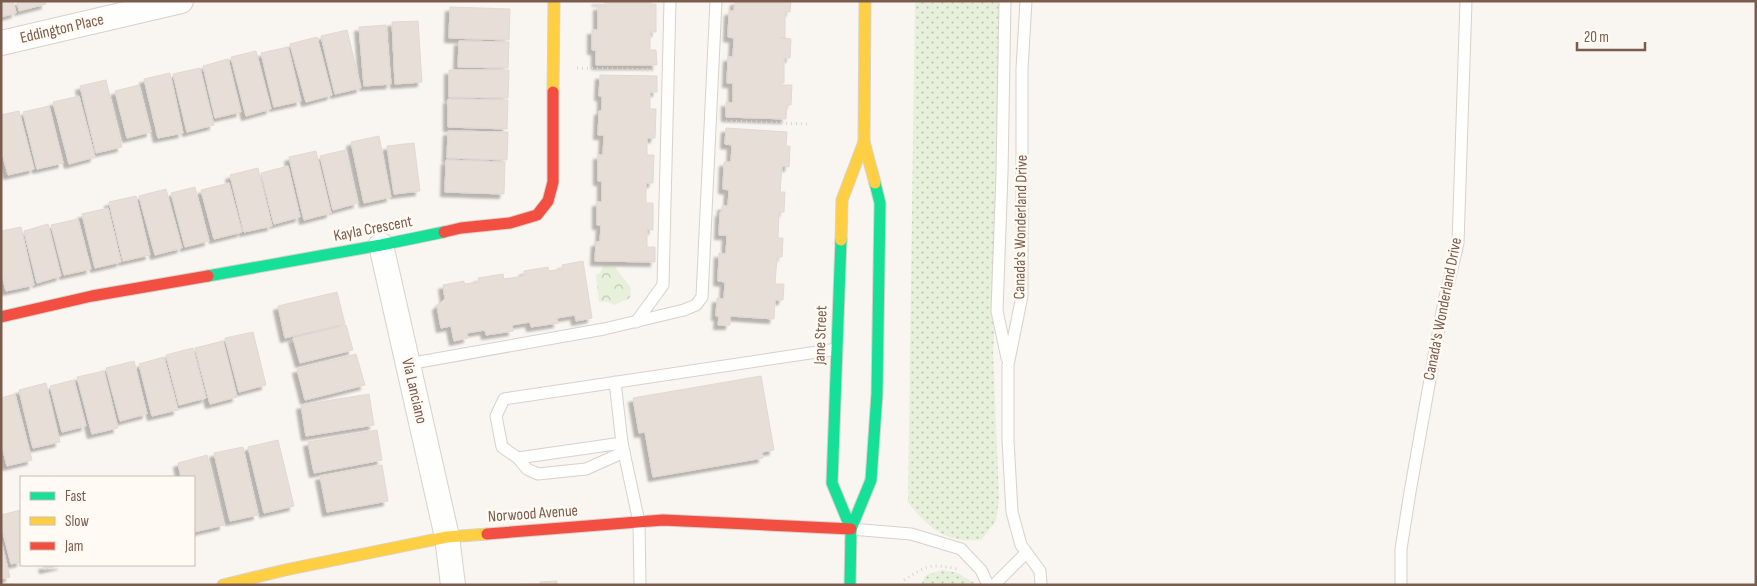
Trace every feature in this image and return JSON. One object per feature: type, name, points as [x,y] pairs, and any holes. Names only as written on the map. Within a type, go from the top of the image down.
[{"type":"street","name":"Eddington Place","points":[[1,43],[181,1]]},
{"type":"street","name":"Kayla Crescent","points":[[1,317],[92,296],[381,245],[461,228],[510,223],[537,215],[548,201],[553,182],[554,1]]},
{"type":"street","name":"Jane Street","points":[[850,585],[851,529],[872,480],[877,394],[880,203],[864,142],[865,1]]},
{"type":"street","name":"Jane Street","points":[[851,529],[832,482],[842,200],[864,142]]},
{"type":"street","name":"Via Lanciano","points":[[381,245],[447,537],[453,585]]},
{"type":"street","name":"Norwood Avenue","points":[[222,585],[285,570],[447,537],[663,520],[851,529]]},
{"type":"lane","points":[[636,322],[664,285],[670,1]]},
{"type":"lane","points":[[408,364],[604,329],[684,310],[696,305],[702,297],[716,1]]},
{"type":"lane","points":[[1005,1],[997,311],[1008,365]]},
{"type":"lane","name":"Canada's Wonderland Drive","points":[[1026,1],[1022,69],[1022,296],[1008,365],[1008,440],[1012,512],[1021,545],[1040,571],[1041,585]]},
{"type":"lane","name":"Canada's Wonderland Drive","points":[[1401,585],[1402,549],[1410,492],[1443,306],[1458,243],[1466,1]]},
{"type":"lane","points":[[623,448],[586,469],[538,474],[527,469],[518,458],[502,447],[496,416],[504,398],[837,348]]},
{"type":"lane","points":[[615,382],[623,448],[639,522],[640,585]]},
{"type":"lane","points":[[518,458],[623,448]]},
{"type":"lane","points":[[851,529],[912,534],[961,549],[982,570],[988,585]]},
{"type":"lane","points":[[994,585],[1026,553]]},
{"type":"path","points":[[553,68],[669,71]]},
{"type":"path","points":[[710,120],[808,124]]},
{"type":"path","points":[[904,580],[922,568],[939,565],[962,570]]},
{"type":"green space","points":[[915,1],[1003,1],[996,310],[993,351],[999,498],[996,521],[981,540],[960,540],[942,534],[923,520],[908,502]]},
{"type":"green space","points":[[603,266],[615,267],[631,288],[630,298],[614,305],[608,302],[599,302],[596,275],[600,273]]},
{"type":"green space","points":[[943,570],[958,573],[977,585],[921,585],[926,575]]},
{"type":"building","points":[[1,1],[13,1],[16,13],[1,17]]},
{"type":"building","points":[[17,1],[45,1],[46,4],[19,11]]},
{"type":"building","points":[[596,1],[651,1],[651,4],[656,4],[656,32],[650,32],[650,50],[656,50],[657,65],[596,65],[596,50],[592,50],[592,30],[598,30],[598,6],[605,6],[605,2]]},
{"type":"building","points":[[735,1],[791,1],[790,12],[785,12],[785,38],[781,38],[791,39],[790,58],[784,58],[784,83],[781,83],[781,85],[792,85],[791,105],[787,105],[786,119],[726,117],[726,102],[733,103],[733,83],[727,83],[728,57],[733,57],[734,38],[728,37],[729,11],[734,11]]},
{"type":"building","points":[[450,7],[510,9],[509,40],[449,38]]},
{"type":"building","points":[[418,21],[422,82],[395,84],[392,22]]},
{"type":"building","points":[[386,25],[391,84],[364,86],[359,27]]},
{"type":"building","points":[[347,30],[361,88],[335,94],[321,36]]},
{"type":"building","points":[[317,37],[332,95],[306,102],[290,44]]},
{"type":"building","points":[[459,41],[509,42],[508,68],[458,67]]},
{"type":"building","points":[[288,47],[301,101],[274,107],[261,53]]},
{"type":"building","points":[[256,51],[271,109],[246,116],[231,57]]},
{"type":"building","points":[[228,59],[241,112],[215,118],[203,66]]},
{"type":"building","points":[[200,68],[214,125],[187,132],[173,74]]},
{"type":"building","points":[[449,70],[509,70],[508,98],[449,97]]},
{"type":"building","points":[[170,73],[183,133],[158,138],[144,79]]},
{"type":"building","points":[[600,75],[657,76],[657,92],[650,92],[650,109],[656,109],[655,138],[647,138],[647,155],[654,155],[653,183],[646,183],[646,203],[653,203],[653,230],[647,229],[647,247],[655,247],[655,262],[595,261],[596,242],[600,242],[601,225],[597,225],[597,202],[602,202],[602,181],[598,181],[598,155],[603,155],[604,135],[598,135],[599,111],[602,110],[602,96],[599,96]]},
{"type":"building","points":[[106,80],[122,147],[96,153],[80,86]]},
{"type":"building","points":[[139,85],[151,132],[127,138],[115,91]]},
{"type":"building","points":[[79,96],[95,157],[69,164],[53,102]]},
{"type":"building","points":[[448,99],[508,100],[507,129],[448,127]]},
{"type":"building","points":[[49,106],[63,163],[37,169],[23,112]]},
{"type":"building","points":[[19,111],[34,169],[8,175],[1,149],[1,115]]},
{"type":"building","points":[[726,128],[787,132],[786,146],[790,146],[789,167],[782,166],[780,192],[785,192],[784,212],[779,212],[778,238],[783,238],[782,257],[777,257],[775,284],[784,284],[783,300],[775,300],[774,319],[730,316],[730,325],[718,325],[719,316],[716,316],[717,298],[724,299],[725,282],[718,281],[719,253],[726,254],[727,235],[719,235],[720,212],[722,212],[722,206],[728,206],[729,190],[723,189],[724,162],[731,162],[732,145],[725,144]]},
{"type":"building","points":[[448,131],[508,132],[507,160],[447,158]]},
{"type":"building","points":[[379,136],[391,197],[364,203],[351,142]]},
{"type":"building","points":[[414,143],[420,191],[394,194],[387,146]]},
{"type":"building","points":[[345,150],[358,203],[333,210],[320,156]]},
{"type":"building","points":[[316,151],[331,213],[304,220],[289,157]]},
{"type":"building","points":[[446,160],[505,162],[504,194],[445,192]]},
{"type":"building","points":[[288,166],[300,217],[274,224],[261,173]]},
{"type":"building","points":[[258,168],[272,226],[244,232],[230,175]]},
{"type":"building","points":[[229,183],[242,232],[214,239],[201,190]]},
{"type":"building","points":[[195,187],[209,241],[185,247],[171,193]]},
{"type":"building","points":[[166,189],[182,248],[155,255],[139,196]]},
{"type":"building","points":[[136,196],[150,255],[123,261],[109,202]]},
{"type":"building","points":[[108,208],[121,262],[95,268],[82,214]]},
{"type":"building","points":[[78,219],[91,269],[64,275],[51,225]]},
{"type":"building","points":[[48,224],[61,276],[37,283],[24,231]]},
{"type":"building","points":[[21,227],[34,285],[6,291],[1,271],[1,231]]},
{"type":"building","points":[[583,261],[592,318],[576,321],[575,315],[557,318],[558,323],[531,327],[530,322],[512,325],[513,331],[486,335],[485,330],[467,333],[468,338],[454,341],[451,326],[441,328],[437,306],[445,299],[443,285],[464,281],[464,284],[479,282],[478,278],[503,274],[504,279],[524,276],[524,271],[548,267],[549,271],[563,269],[562,265]]},
{"type":"building","points":[[337,292],[345,324],[285,338],[278,306]]},
{"type":"building","points":[[346,325],[353,350],[300,363],[293,338]]},
{"type":"building","points":[[253,332],[266,385],[239,392],[225,338]]},
{"type":"building","points":[[223,341],[237,397],[210,404],[195,348]]},
{"type":"building","points":[[193,348],[206,398],[179,405],[166,355]]},
{"type":"building","points":[[356,354],[365,385],[305,400],[297,369]]},
{"type":"building","points":[[164,357],[178,410],[152,416],[139,364]]},
{"type":"building","points":[[134,361],[147,414],[120,421],[106,368]]},
{"type":"building","points":[[104,371],[118,428],[92,434],[77,377]]},
{"type":"building","points":[[761,376],[774,450],[762,452],[763,458],[653,477],[645,432],[639,433],[633,398]]},
{"type":"building","points":[[74,380],[86,426],[62,432],[50,386]]},
{"type":"building","points":[[46,383],[60,442],[33,448],[19,390]]},
{"type":"building","points":[[15,394],[32,460],[7,466],[1,442],[1,398]]},
{"type":"building","points":[[369,394],[374,425],[306,436],[301,405]]},
{"type":"building","points":[[377,430],[382,460],[314,473],[308,442]]},
{"type":"building","points":[[278,440],[294,506],[264,513],[248,447]]},
{"type":"building","points":[[243,447],[258,515],[230,521],[214,453]]},
{"type":"building","points":[[207,455],[224,525],[195,532],[195,476],[181,476],[178,463]]},
{"type":"building","points":[[382,465],[388,501],[327,512],[320,476]]},
{"type":"building","points":[[20,510],[20,562],[11,564],[1,525],[1,515]]},
{"type":"building","points":[[1,540],[10,577],[1,579]]},
{"type":"building","points":[[43,566],[58,566],[44,569]]},
{"type":"building","points":[[557,581],[557,585],[500,585],[540,584],[540,582]]},
{"type":"traffic: fast","points":[[850,585],[851,529],[871,480],[877,394],[880,203],[875,183]]},
{"type":"traffic: fast","points":[[208,276],[444,232]]},
{"type":"traffic: fast","points":[[841,240],[832,483],[851,529]]},
{"type":"traffic: slow","points":[[553,92],[554,1]]},
{"type":"traffic: slow","points":[[865,1],[864,142],[875,183]]},
{"type":"traffic: slow","points":[[841,240],[842,200],[864,142]]},
{"type":"traffic: slow","points":[[223,585],[285,570],[447,537],[487,534]]},
{"type":"traffic: jam","points":[[444,232],[461,228],[510,223],[537,215],[548,201],[553,182],[553,92]]},
{"type":"traffic: jam","points":[[1,317],[92,296],[208,276]]},
{"type":"traffic: jam","points":[[487,534],[663,520],[851,529]]}]
